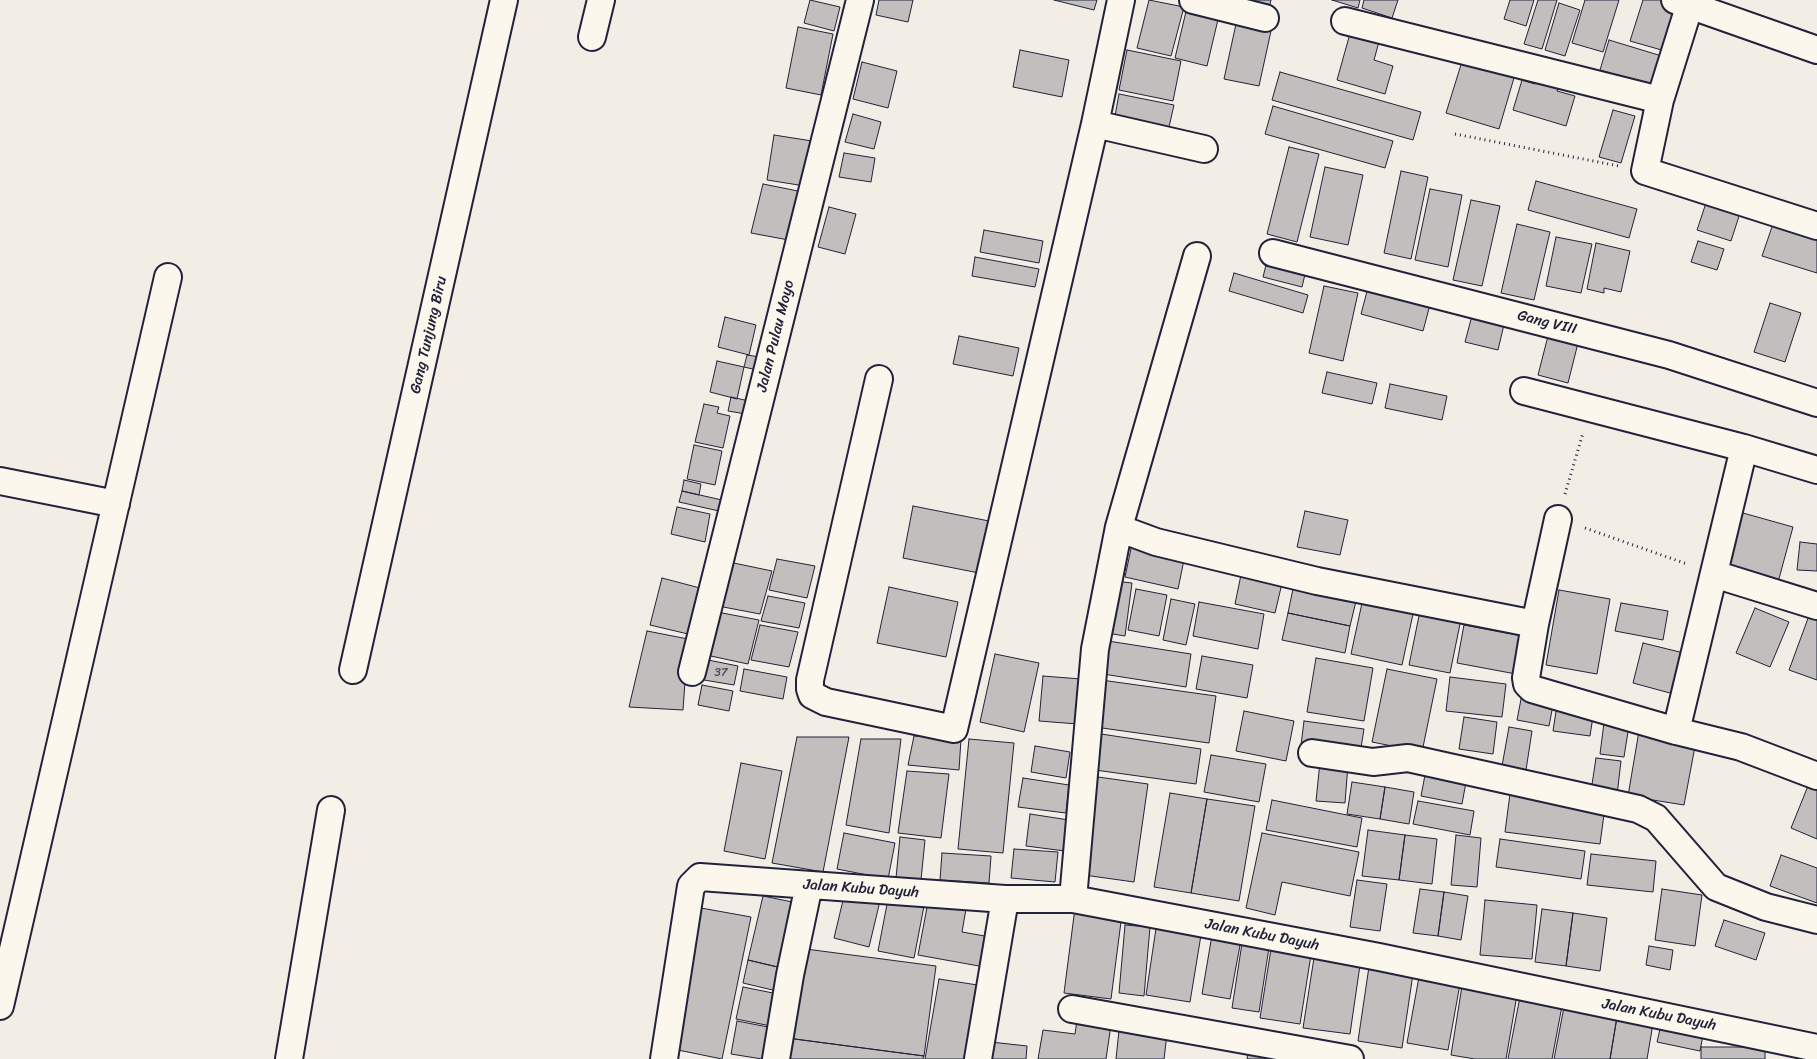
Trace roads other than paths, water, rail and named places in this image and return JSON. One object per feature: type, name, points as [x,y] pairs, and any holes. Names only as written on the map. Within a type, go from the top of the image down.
[{"type":"street","name":"Gang Tunjung Biru","points":[[353,670],[504,0]]},
{"type":"street","points":[[592,37],[601,0]]},
{"type":"street","name":"Jalan Pulau Moyo","points":[[692,672],[860,0]]},
{"type":"street","points":[[880,379],[810,680],[810,689],[812,695],[826,702],[954,729],[1095,124],[1120,0]]},
{"type":"street","points":[[1193,0],[1265,18]]},
{"type":"street","points":[[1817,50],[1683,2],[1645,171],[1817,226]]},
{"type":"street","points":[[1345,21],[1660,100]]},
{"type":"street","points":[[1095,124],[1204,149]]},
{"type":"street","name":"Gang VIII","points":[[1273,253],[1669,355],[1817,403]]},
{"type":"street","points":[[1073,900],[1095,649],[1119,527],[1197,256]]},
{"type":"street","points":[[0,1006],[168,277]]},
{"type":"street","points":[[1524,391],[1744,448],[1817,470]]},
{"type":"street","points":[[1676,731],[1744,448]]},
{"type":"street","points":[[0,481],[116,504]]},
{"type":"street","points":[[1558,519],[1535,624],[1526,678],[1527,684],[1532,689],[1676,731],[1741,747],[1817,776]]},
{"type":"street","points":[[1129,532],[1156,542],[1317,581],[1535,624]]},
{"type":"street","points":[[1714,574],[1817,606]]},
{"type":"street","points":[[1312,753],[1373,762],[1408,758],[1638,809],[1656,818],[1670,832],[1716,887],[1766,907],[1817,920]]},
{"type":"street","points":[[289,1059],[331,810]]},
{"type":"street","name":"Jalan Kubu Dayuh","points":[[664,1059],[691,886],[700,877],[1005,900],[1073,900],[1379,957],[1817,1048]]},
{"type":"street","points":[[776,1059],[790,975],[809,885]]},
{"type":"street","points":[[978,1059],[1005,900]]},
{"type":"street","points":[[1072,1009],[1350,1059]]}]
